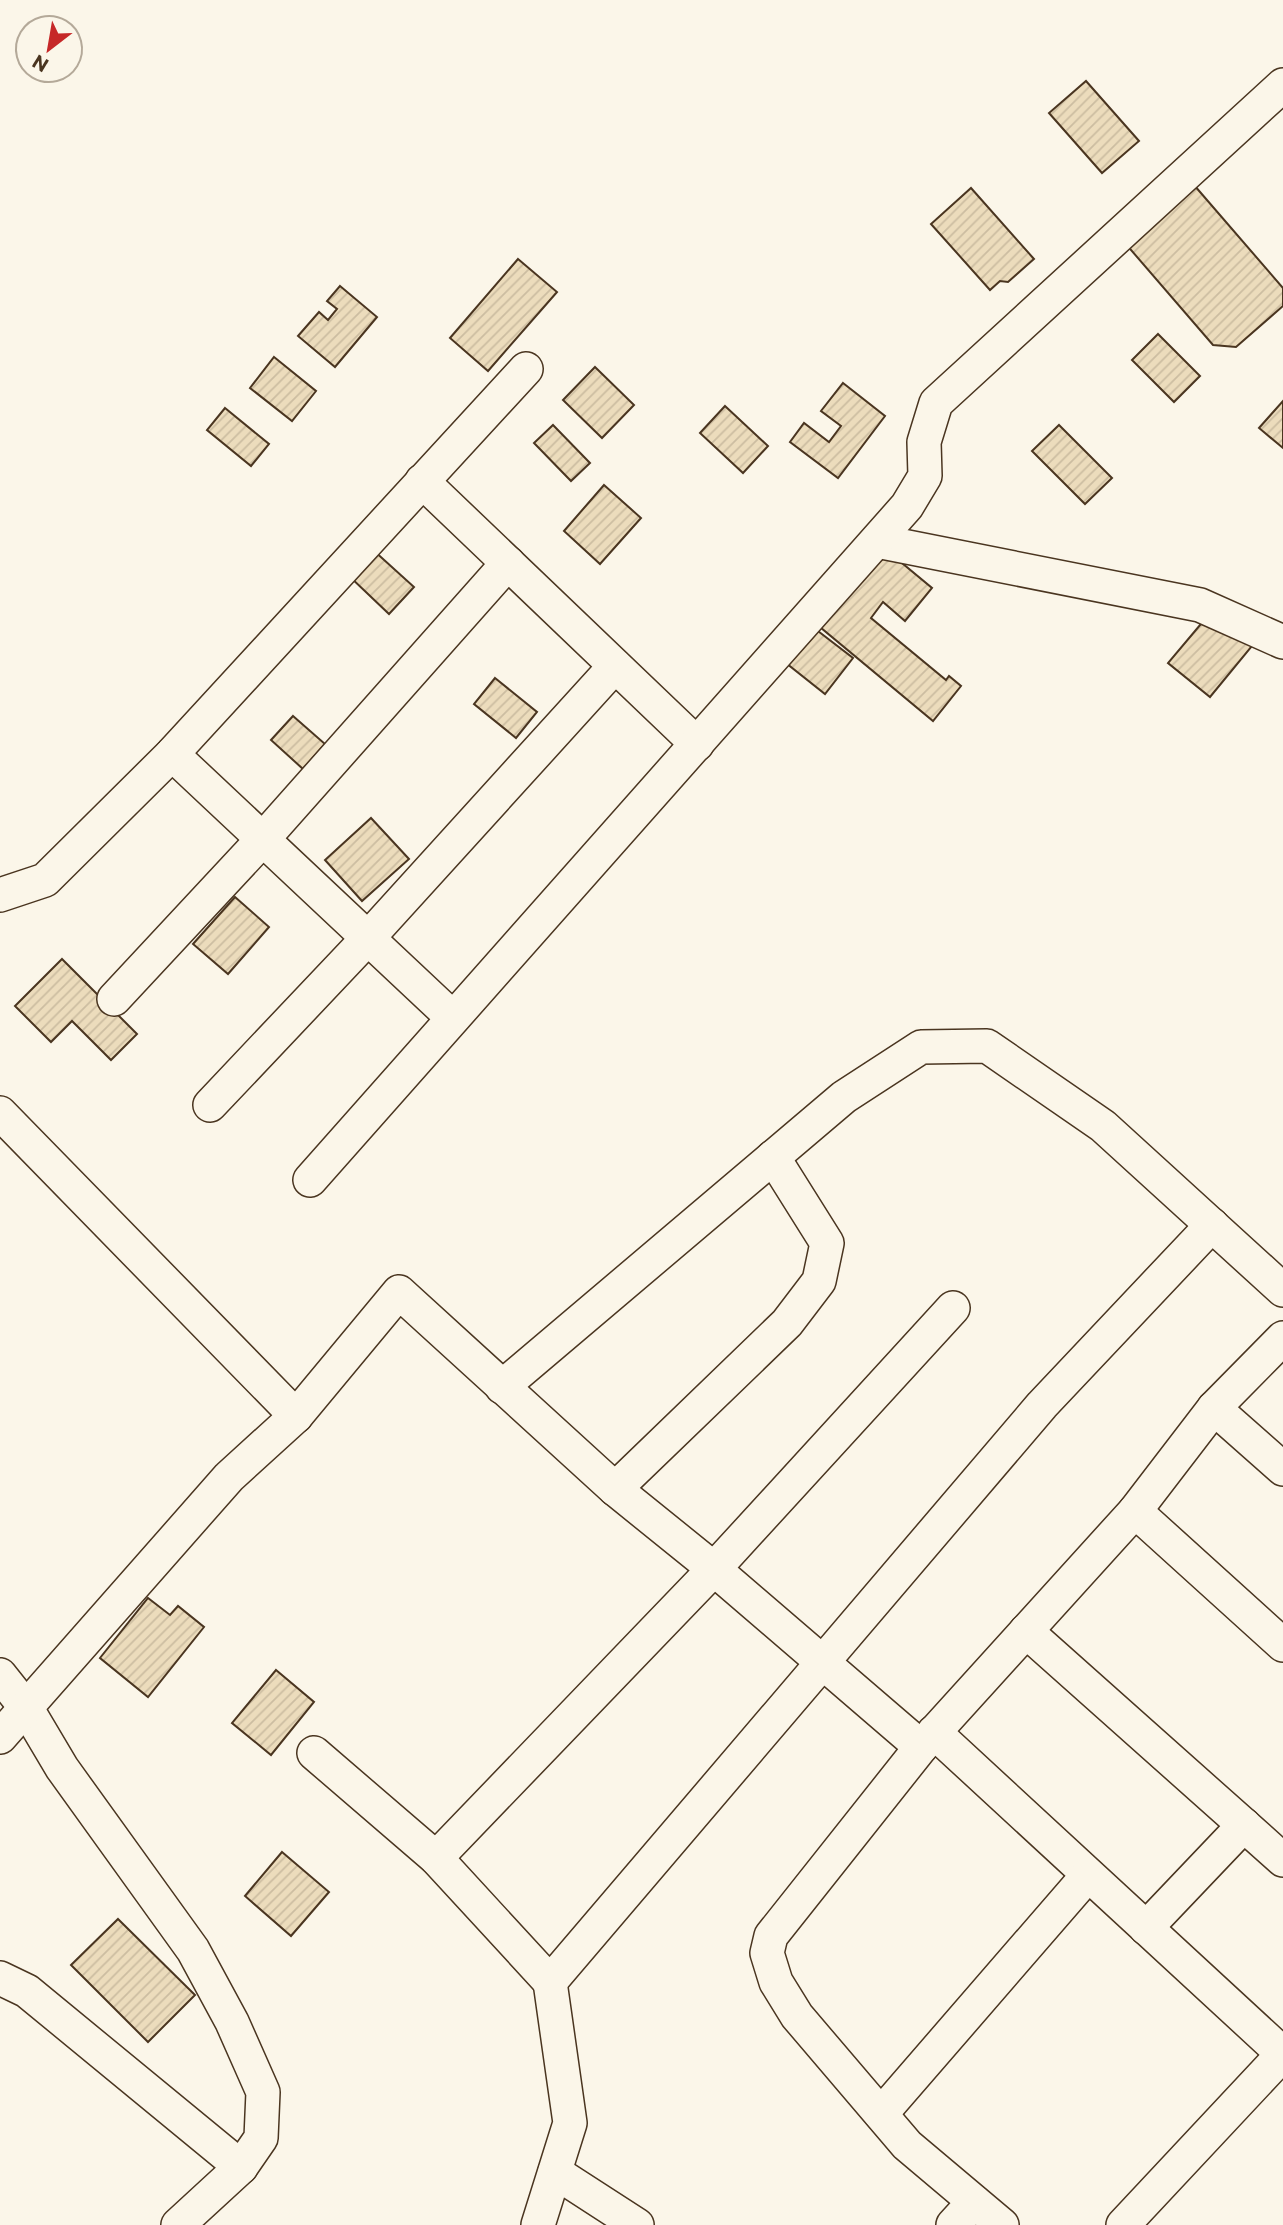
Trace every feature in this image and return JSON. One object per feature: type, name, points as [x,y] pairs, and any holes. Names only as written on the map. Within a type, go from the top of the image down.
[{"type":"street","points":[[310,1180],[907,506],[925,476],[924,442],[936,403],[1279,97]]},
{"type":"street","points":[[0,895],[46,880],[172,754],[526,369]]},
{"type":"street","points":[[422,481],[697,744]]},
{"type":"street","points":[[877,541],[1200,606],[1283,642]]},
{"type":"street","points":[[114,999],[263,839],[508,563]]},
{"type":"street","points":[[210,1105],[368,938],[615,666]]},
{"type":"street","points":[[172,754],[453,1018]]},
{"type":"street","points":[[502,1387],[844,1097],[921,1047],[987,1046],[1103,1126],[1283,1290]]},
{"type":"street","points":[[0,1113],[296,1416]]},
{"type":"street","points":[[615,1489],[787,1323],[819,1281],[827,1243],[773,1157]]},
{"type":"street","points":[[550,1982],[1042,1405],[1212,1225]]},
{"type":"street","points":[[0,1737],[229,1477],[296,1416],[399,1292],[615,1489],[714,1569],[823,1663],[928,1740],[1088,1875],[1283,2054],[1122,2225]]},
{"type":"street","points":[[436,1858],[714,1569],[953,1308]]},
{"type":"street","points":[[1002,2225],[963,2213],[797,2016],[776,1982],[767,1953],[771,1936],[928,1740],[1135,1511],[1214,1408],[1283,1338]]},
{"type":"street","points":[[1214,1408],[1283,1469]]},
{"type":"street","points":[[1135,1511],[1283,1645]]},
{"type":"street","points":[[1026,1631],[1283,1860]]},
{"type":"street","points":[[0,1675],[27,1709],[62,1768],[193,1950],[232,2022],[262,2092],[261,2138],[242,2167],[178,2225]]},
{"type":"street","points":[[314,1754],[436,1858],[550,1982],[570,2123],[538,2225]]},
{"type":"street","points":[[1146,1928],[1244,1825]]},
{"type":"street","points":[[881,2114],[1088,1875]]},
{"type":"street","points":[[0,1978],[27,1991],[242,2167]]},
{"type":"street","points":[[555,2172],[637,2225]]},
{"type":"building","points":[[1086,81],[1139,141],[1102,173],[1049,113]]},
{"type":"building","points":[[1194,185],[1283,288],[1283,306],[1236,347],[1213,345],[1125,243]]},
{"type":"building","points":[[971,188],[1034,259],[1008,282],[1000,281],[990,290],[931,224]]},
{"type":"building","points":[[518,259],[557,292],[488,371],[450,338]]},
{"type":"building","points":[[340,286],[377,317],[335,367],[298,336],[319,312],[328,320],[337,309],[327,301]]},
{"type":"building","points":[[1158,334],[1200,376],[1174,402],[1132,360]]},
{"type":"building","points":[[274,357],[316,391],[292,421],[250,388]]},
{"type":"building","points":[[595,367],[634,405],[602,438],[563,400]]},
{"type":"building","points":[[843,383],[885,416],[838,478],[790,442],[804,423],[829,442],[841,426],[821,411]]},
{"type":"building","points":[[1283,401],[1283,448],[1259,428]]},
{"type":"building","points":[[725,406],[768,446],[743,473],[700,433]]},
{"type":"building","points":[[225,408],[269,444],[251,466],[207,430]]},
{"type":"building","points":[[553,425],[590,463],[571,481],[534,443]]},
{"type":"building","points":[[1059,425],[1112,478],[1085,504],[1032,451]]},
{"type":"building","points":[[604,485],[641,518],[600,564],[564,531]]},
{"type":"building","points":[[879,544],[932,588],[905,621],[883,602],[871,618],[946,680],[949,676],[961,686],[933,721],[814,622]]},
{"type":"building","points":[[372,549],[414,587],[389,614],[348,575]]},
{"type":"building","points":[[1211,612],[1252,646],[1210,697],[1168,663]]},
{"type":"building","points":[[814,628],[853,658],[825,694],[786,663]]},
{"type":"building","points":[[495,678],[537,712],[516,738],[474,704]]},
{"type":"building","points":[[293,716],[325,744],[303,769],[271,740]]},
{"type":"building","points":[[371,818],[409,859],[362,901],[325,860]]},
{"type":"building","points":[[235,897],[269,927],[228,974],[193,944]]},
{"type":"building","points":[[62,959],[137,1034],[111,1060],[72,1021],[51,1042],[15,1006]]},
{"type":"building","points":[[148,1598],[170,1615],[178,1606],[204,1627],[148,1697],[100,1658]]},
{"type":"building","points":[[276,1670],[314,1702],[271,1755],[232,1723]]},
{"type":"building","points":[[282,1852],[329,1892],[291,1936],[245,1896]]},
{"type":"building","points":[[118,1919],[195,1995],[148,2042],[71,1965]]}]
